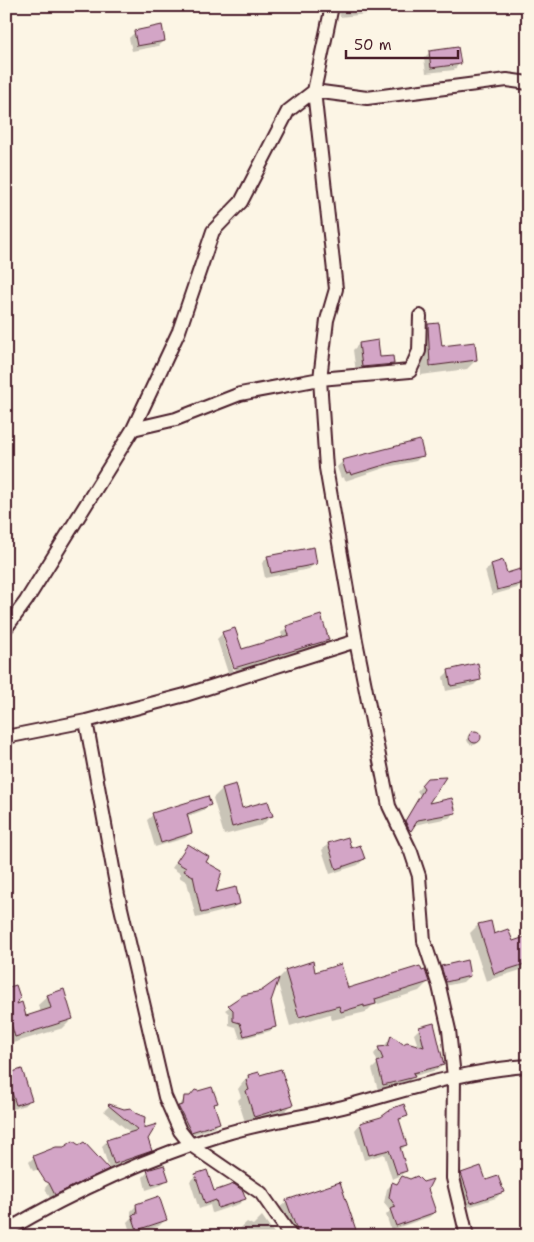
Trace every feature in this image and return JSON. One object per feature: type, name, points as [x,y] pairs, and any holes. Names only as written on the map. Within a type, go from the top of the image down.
[{"type":"street","points":[[332,6],[314,91],[336,289],[327,320],[320,380],[326,468],[356,641],[389,806],[411,852],[419,876],[424,941],[439,986],[449,1030],[454,1077],[453,1178],[466,1236]]},
{"type":"street","points":[[6,628],[26,601],[133,429],[179,332],[212,231],[240,202],[288,111],[314,91],[367,98],[507,80],[528,83]]},
{"type":"street","points":[[133,429],[176,419],[240,394],[320,380],[410,372],[419,350],[420,316]]},
{"type":"street","points":[[6,737],[86,721],[185,696],[356,641]]},
{"type":"street","points":[[86,721],[118,895],[165,1097],[180,1130],[191,1145],[261,1193],[291,1236]]},
{"type":"street","points":[[6,1231],[39,1211],[107,1178],[226,1133],[316,1114],[454,1077],[525,1063]]},
{"type":"building","points":[[162,25],[165,41],[137,46],[134,31]]},
{"type":"building","points":[[458,47],[461,64],[431,68],[429,51]]},
{"type":"building","points":[[439,323],[442,346],[475,342],[477,360],[430,366],[428,324]]},
{"type":"building","points":[[378,340],[380,357],[393,356],[394,364],[362,367],[359,343]]},
{"type":"building","points":[[420,440],[424,456],[394,462],[351,475],[350,472],[346,473],[342,460]]},
{"type":"building","points":[[314,547],[317,564],[271,573],[267,556]]},
{"type":"building","points":[[503,560],[507,573],[520,569],[524,583],[497,590],[491,564]]},
{"type":"building","points":[[321,615],[329,640],[234,668],[222,632],[235,628],[242,649],[289,635],[286,626]]},
{"type":"building","points":[[478,663],[481,680],[451,686],[448,670]]},
{"type":"building","points":[[473,731],[477,731],[481,737],[477,743],[473,743],[469,739],[469,735]]},
{"type":"building","points":[[446,777],[429,803],[452,798],[456,813],[418,820],[411,831],[405,821],[424,789],[421,785],[427,778]]},
{"type":"building","points":[[236,784],[242,808],[268,801],[273,816],[232,827],[222,788]]},
{"type":"building","points":[[208,796],[211,805],[187,814],[192,833],[161,843],[152,813]]},
{"type":"building","points":[[348,837],[351,848],[360,845],[365,859],[336,869],[328,843]]},
{"type":"building","points":[[188,844],[209,857],[206,862],[222,871],[216,892],[236,887],[240,904],[201,913],[193,876],[184,871],[186,868],[176,862]]},
{"type":"building","points":[[491,921],[494,934],[508,929],[513,941],[528,936],[528,963],[494,974],[478,924]]},
{"type":"building","points":[[467,960],[470,976],[446,982],[441,966]]},
{"type":"building","points":[[313,961],[315,972],[341,964],[348,988],[420,966],[422,971],[425,970],[429,982],[375,999],[376,1004],[364,1007],[364,1005],[341,1012],[339,1006],[299,1017],[285,970]]},
{"type":"building","points":[[279,978],[271,1001],[276,1027],[244,1036],[240,1023],[233,1021],[233,1010],[228,1005],[243,995],[261,991]]},
{"type":"building","points":[[16,985],[20,997],[17,1004],[22,1002],[26,1016],[51,1008],[47,995],[64,989],[73,1019],[15,1037],[10,1020],[6,1028],[6,988]]},
{"type":"building","points":[[434,1023],[444,1065],[413,1073],[415,1077],[383,1085],[377,1062],[383,1059],[378,1047],[388,1046],[391,1035],[403,1044],[407,1042],[424,1047],[419,1027]]},
{"type":"building","points":[[22,1069],[32,1100],[16,1105],[6,1074]]},
{"type":"building","points":[[281,1069],[293,1105],[254,1117],[246,1091],[249,1090],[246,1080],[249,1079],[248,1075],[259,1072],[260,1075]]},
{"type":"building","points":[[212,1087],[218,1103],[214,1104],[220,1123],[191,1132],[178,1106],[183,1105],[184,1096],[190,1096],[195,1090],[198,1091]]},
{"type":"building","points":[[109,1104],[124,1109],[131,1108],[135,1113],[145,1117],[144,1128],[157,1124],[148,1139],[152,1151],[114,1164],[106,1140],[138,1130]]},
{"type":"building","points":[[404,1104],[408,1116],[399,1119],[407,1145],[400,1147],[407,1171],[397,1174],[389,1150],[369,1155],[360,1123],[381,1117],[393,1108]]},
{"type":"building","points":[[73,1141],[79,1145],[84,1142],[109,1169],[55,1195],[49,1183],[45,1181],[38,1170],[33,1156],[56,1147],[64,1147]]},
{"type":"building","points":[[164,1165],[169,1180],[152,1185],[147,1170]]},
{"type":"building","points":[[481,1166],[486,1180],[498,1176],[504,1192],[471,1203],[461,1173]]},
{"type":"building","points":[[207,1170],[214,1191],[234,1184],[243,1191],[246,1199],[218,1208],[216,1200],[205,1204],[195,1174]]},
{"type":"building","points":[[402,1176],[410,1179],[417,1176],[423,1182],[433,1179],[428,1189],[436,1212],[396,1226],[390,1209],[396,1207],[389,1197],[392,1182],[397,1184]]},
{"type":"building","points":[[340,1182],[358,1236],[299,1236],[286,1200]]},
{"type":"building","points":[[159,1196],[167,1220],[137,1230],[132,1215],[137,1214],[136,1204]]}]
